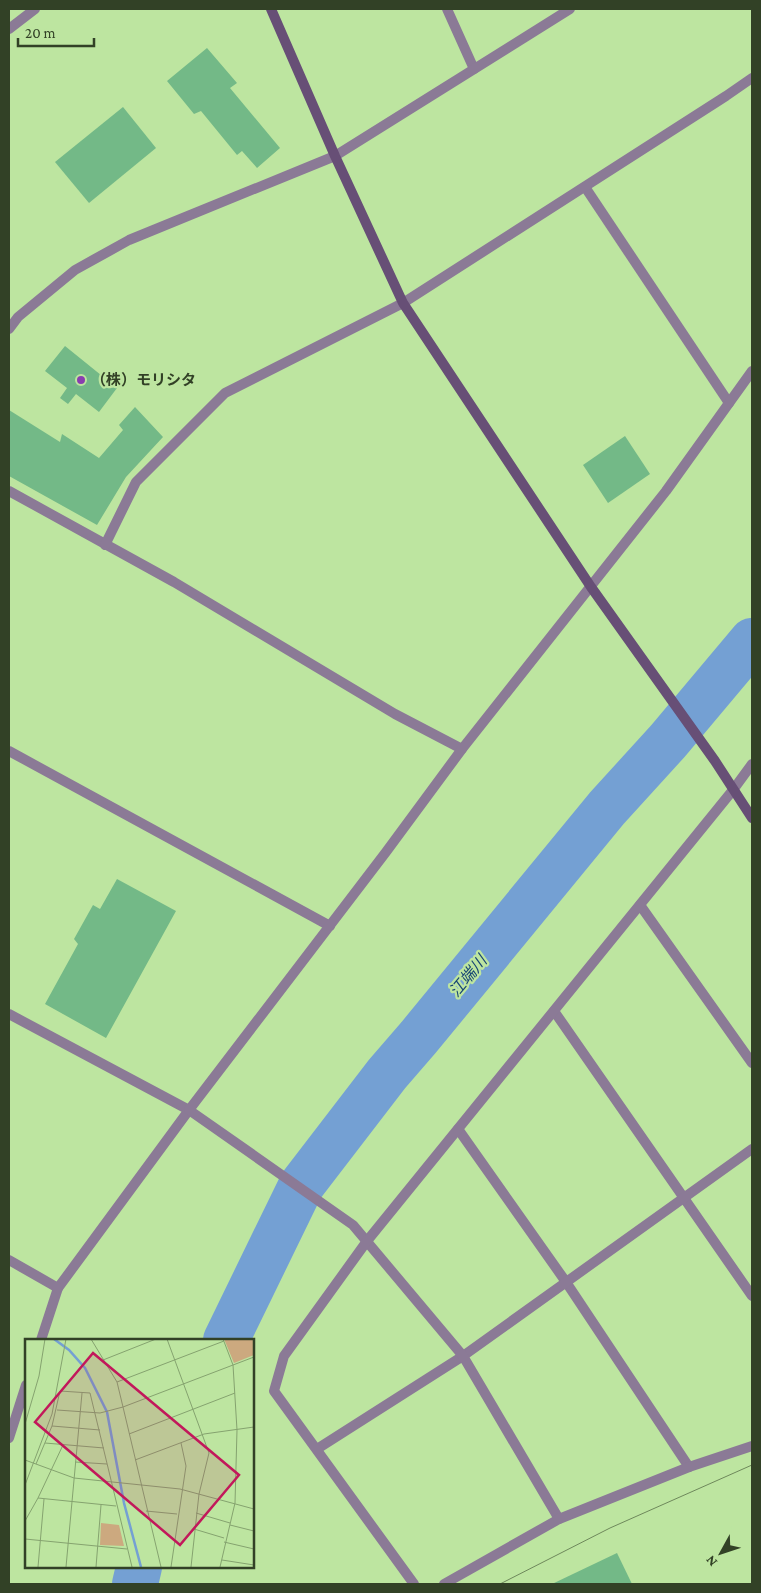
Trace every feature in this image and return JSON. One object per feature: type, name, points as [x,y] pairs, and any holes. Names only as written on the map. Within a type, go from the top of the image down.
[{"type":"street","points":[[9,29],[35,9]]},
{"type":"street","points":[[271,9],[335,156],[403,303],[591,587],[715,761],[752,818]]},
{"type":"street","points":[[447,9],[474,69]]},
{"type":"street","points":[[9,329],[18,316],[74,270],[130,240],[335,156],[570,9]]},
{"type":"street","points":[[104,545],[136,482],[225,393],[403,303],[752,78]]},
{"type":"street","points":[[585,187],[729,404]]},
{"type":"street","points":[[41,1339],[58,1288],[188,1110],[330,926],[462,749],[666,492],[752,371]]},
{"type":"street","points":[[9,491],[174,582],[395,714],[462,749]]},
{"type":"street","points":[[9,751],[330,926]]},
{"type":"street","points":[[414,1584],[274,1391],[284,1356],[367,1242],[733,790],[752,764]]},
{"type":"street","points":[[640,905],[752,1063]]},
{"type":"street","points":[[554,1011],[752,1294]]},
{"type":"street","points":[[9,1014],[188,1110],[353,1225],[463,1356],[559,1518]]},
{"type":"street","points":[[458,1129],[566,1282],[689,1467]]},
{"type":"street","points":[[317,1449],[463,1356],[752,1149]]},
{"type":"street","points":[[9,1260],[58,1288]]},
{"type":"street","points":[[9,1438],[25,1387]]},
{"type":"street","points":[[444,1584],[559,1518],[689,1467],[752,1446]]},
{"type":"building","points":[[207,48],[237,83],[230,88],[280,148],[257,168],[242,151],[237,155],[201,111],[194,114],[167,81]]},
{"type":"building","points":[[123,107],[156,148],[89,203],[55,162]]},
{"type":"building","name":"（株）モリシタ","points":[[65,346],[117,388],[99,412],[76,394],[68,404],[60,398],[67,388],[45,371]]},
{"type":"building","points":[[135,407],[163,437],[126,477],[97,525],[9,476],[9,410],[60,442],[62,434],[99,458],[123,430],[119,425]]},
{"type":"building","points":[[625,436],[650,474],[608,503],[583,465]]},
{"type":"building","points":[[117,879],[176,911],[106,1038],[45,1004],[78,944],[74,939],[93,905],[100,909]]},
{"type":"building","points":[[617,1553],[632,1584],[552,1584]]},
{"type":"waterway","name":"江端川","points":[[226,1339],[301,1186],[387,1074],[607,808],[668,741],[752,641]]},
{"type":"waterway","name":"江端川","points":[[135,1584],[139,1568]]},
{"type":"tram line","points":[[500,1584],[610,1528],[752,1465]]},
{"type":"place","name":"（株）モリシタ","points":[[81,380]]}]
